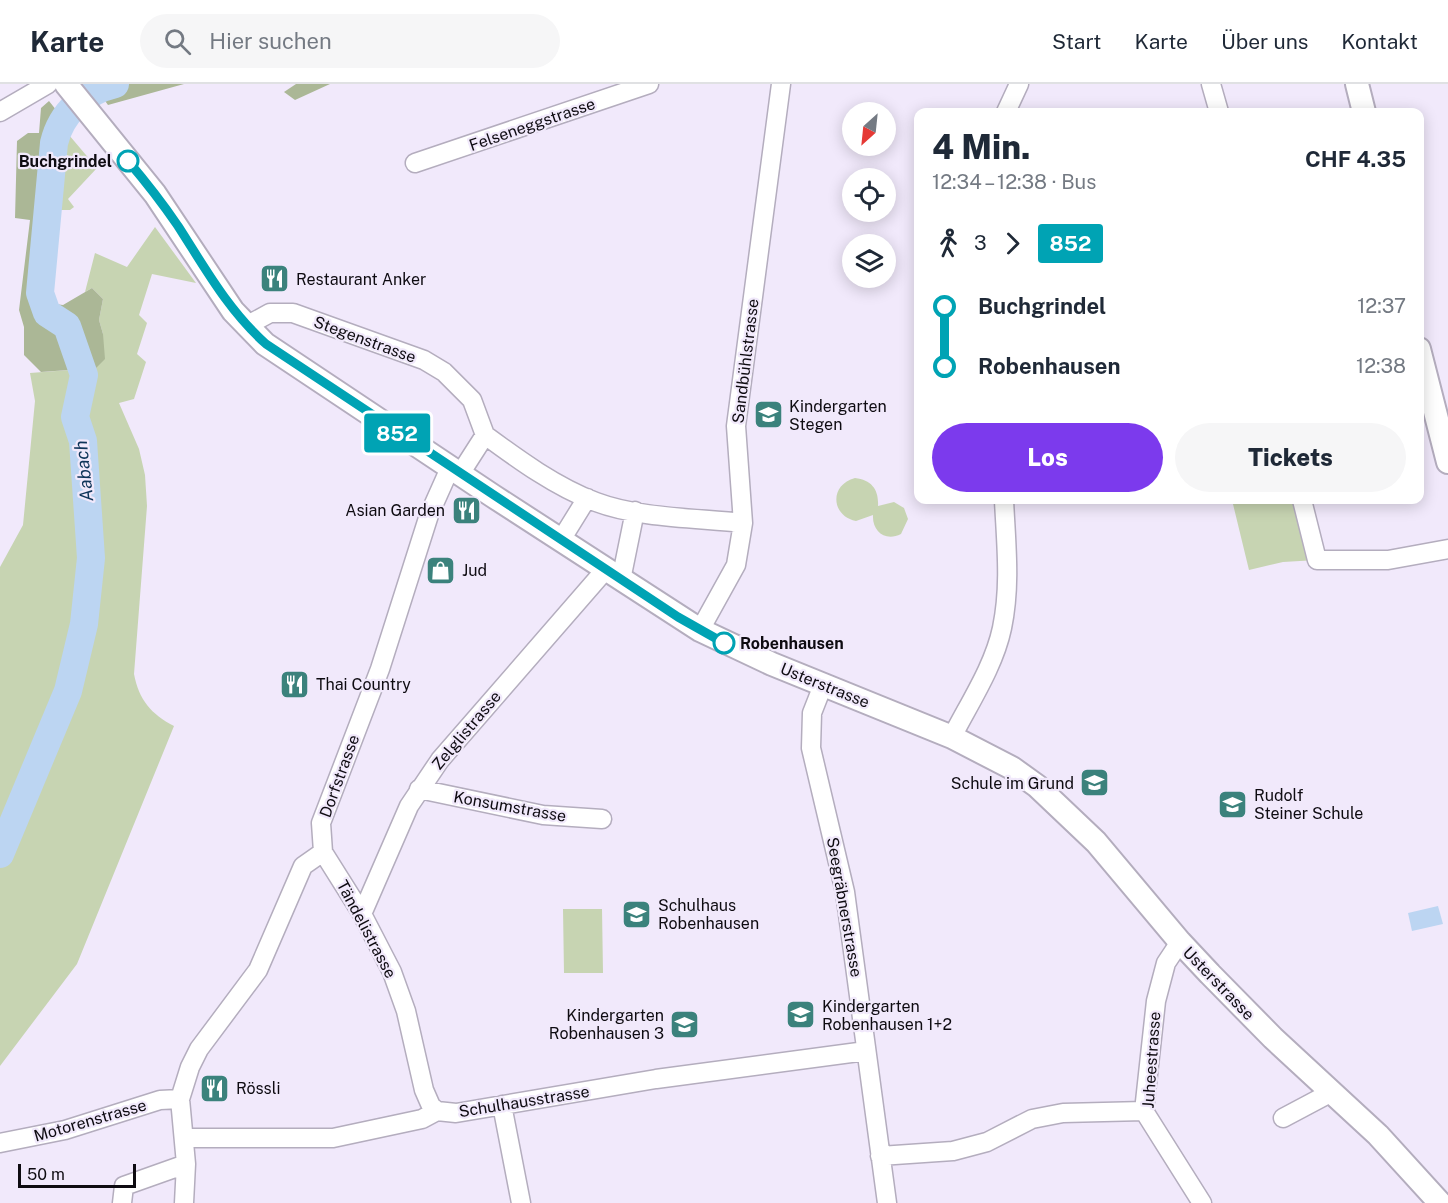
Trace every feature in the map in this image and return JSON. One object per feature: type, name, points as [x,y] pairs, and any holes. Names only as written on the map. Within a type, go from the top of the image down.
[{"type":"main road","points":[[1357,84],[1363,108]]},
{"type":"main road","name":"Usterstrasse","points":[[69,88],[155,194],[219,292],[246,326],[284,358],[700,630],[823,685],[952,737],[1012,768],[1049,795],[1096,842],[1180,942],[1273,1038],[1378,1135],[1440,1203]]},
{"type":"main road","points":[[1424,368],[1448,462]]},
{"type":"street","points":[[0,112],[48,84]]},
{"type":"street","name":"Felseneggstrasse","points":[[415,163],[649,84]]},
{"type":"street","name":"Sandbühlstrasse","points":[[700,630],[736,565],[743,523],[736,426],[781,84]]},
{"type":"street","points":[[1008,108],[1019,84]]},
{"type":"street","points":[[1211,84],[1218,108]]},
{"type":"street","name":"Stegenstrasse","points":[[246,326],[270,313],[293,313],[424,360],[444,372],[472,400],[485,435]]},
{"type":"street","points":[[455,471],[485,435],[557,483],[587,498],[635,511],[743,523]]},
{"type":"street","name":"Dorfstrasse","points":[[323,852],[321,823],[324,809],[380,669],[429,515],[455,471]]},
{"type":"street","points":[[561,540],[587,498]]},
{"type":"street","points":[[952,737],[983,677],[1002,629],[1008,585],[1004,504]]},
{"type":"street","points":[[1303,504],[1317,560],[1388,560],[1448,549]]},
{"type":"street","points":[[614,575],[635,511]]},
{"type":"street","name":"Zelglistrasse","points":[[362,914],[419,789],[447,751],[614,575]]},
{"type":"street","name":"Seegräbnerstrasse","points":[[823,685],[812,713],[811,748],[845,892],[887,1203]]},
{"type":"street","name":"Konsumstrasse","points":[[419,789],[543,815],[602,819]]},
{"type":"street","points":[[184,1203],[186,1164],[180,1099],[184,1082],[199,1049],[258,969],[303,866],[323,852]]},
{"type":"street","name":"Tändelistrasse","points":[[323,852],[362,914],[400,994],[424,1090],[428,1101],[437,1111]]},
{"type":"street","name":"Juheestrasse","points":[[1180,942],[1166,963],[1155,1001],[1144,1111],[1202,1203]]},
{"type":"street","name":"Schulhausstrasse","points":[[184,1138],[333,1138],[422,1119],[437,1111],[456,1113],[656,1079],[866,1050]]},
{"type":"street","points":[[1283,1118],[1332,1092]]},
{"type":"street","name":"Motorenstrasse","points":[[0,1143],[65,1130],[160,1100],[180,1099]]},
{"type":"street","points":[[502,1105],[520,1203]]},
{"type":"street","points":[[880,1156],[953,1151],[987,1142],[1032,1119],[1063,1113],[1144,1111]]},
{"type":"street","points":[[122,1203],[124,1186],[186,1164]]},
{"type":"green space","points":[[93,84],[184,84],[108,105]]},
{"type":"green space","points":[[296,84],[330,84],[295,100],[284,92]]},
{"type":"green space","points":[[49,101],[72,130],[56,162],[56,214],[47,303],[63,305],[92,288],[103,299],[99,320],[103,334],[105,359],[96,368],[41,372],[24,355],[24,327],[19,310],[30,220],[15,218],[17,141],[28,133],[39,133],[41,108]]},
{"type":"green space","points":[[69,135],[97,168],[68,199],[74,207],[70,210],[56,210],[56,162]]},
{"type":"green space","points":[[155,227],[196,283],[152,274],[139,315],[147,323],[137,354],[146,362],[134,399],[119,403],[139,449],[145,475],[147,506],[134,674],[139,691],[147,705],[174,726],[77,964],[0,1066],[0,567],[23,525],[35,401],[30,373],[96,368],[103,334],[99,320],[103,299],[92,288],[85,292],[95,253],[127,267]]},
{"type":"green space","points":[[855,478],[866,481],[873,487],[876,491],[878,506],[894,502],[904,508],[908,519],[901,534],[890,537],[881,534],[875,526],[873,515],[856,521],[842,513],[836,500],[837,493],[847,482]]},
{"type":"green space","points":[[1233,504],[1303,504],[1317,560],[1283,562],[1249,570]]},
{"type":"green space","points":[[563,909],[602,909],[603,973],[564,973]]},
{"type":"water","points":[[1438,906],[1443,924],[1412,931],[1408,913]]},
{"type":"waterway","name":"Aabach","points":[[0,854],[68,691],[84,624],[91,558],[83,441],[75,417],[84,375],[67,326],[47,313],[40,293],[54,143],[62,122],[76,105],[94,92],[115,84]]},
{"type":"bus line","name":"852","points":[[128,161],[177,224],[233,311],[266,344],[678,617],[724,643]]},
{"type":"place","name":"Buchgrindel","points":[[128,161]]},
{"type":"place","name":"Restaurant Anker","points":[[275,279]]},
{"type":"place","name":"Kindergarten Stegen","points":[[768,415]]},
{"type":"place","name":"Asian Garden","points":[[466,510]]},
{"type":"place","name":"Jud","points":[[441,570]]},
{"type":"place","name":"Robenhausen","points":[[724,643]]},
{"type":"place","name":"Thai Country","points":[[295,684]]},
{"type":"place","name":"Schule im Grund","points":[[1095,783]]},
{"type":"place","name":"Rudolf Steiner Schule","points":[[1233,804]]},
{"type":"place","name":"Schulhaus Robenhausen","points":[[637,914]]},
{"type":"place","name":"Kindergarten Robenhausen 1+2","points":[[801,1015]]},
{"type":"place","name":"Kindergarten Robenhausen 3","points":[[685,1024]]},
{"type":"place","name":"Rössli","points":[[215,1088]]}]
